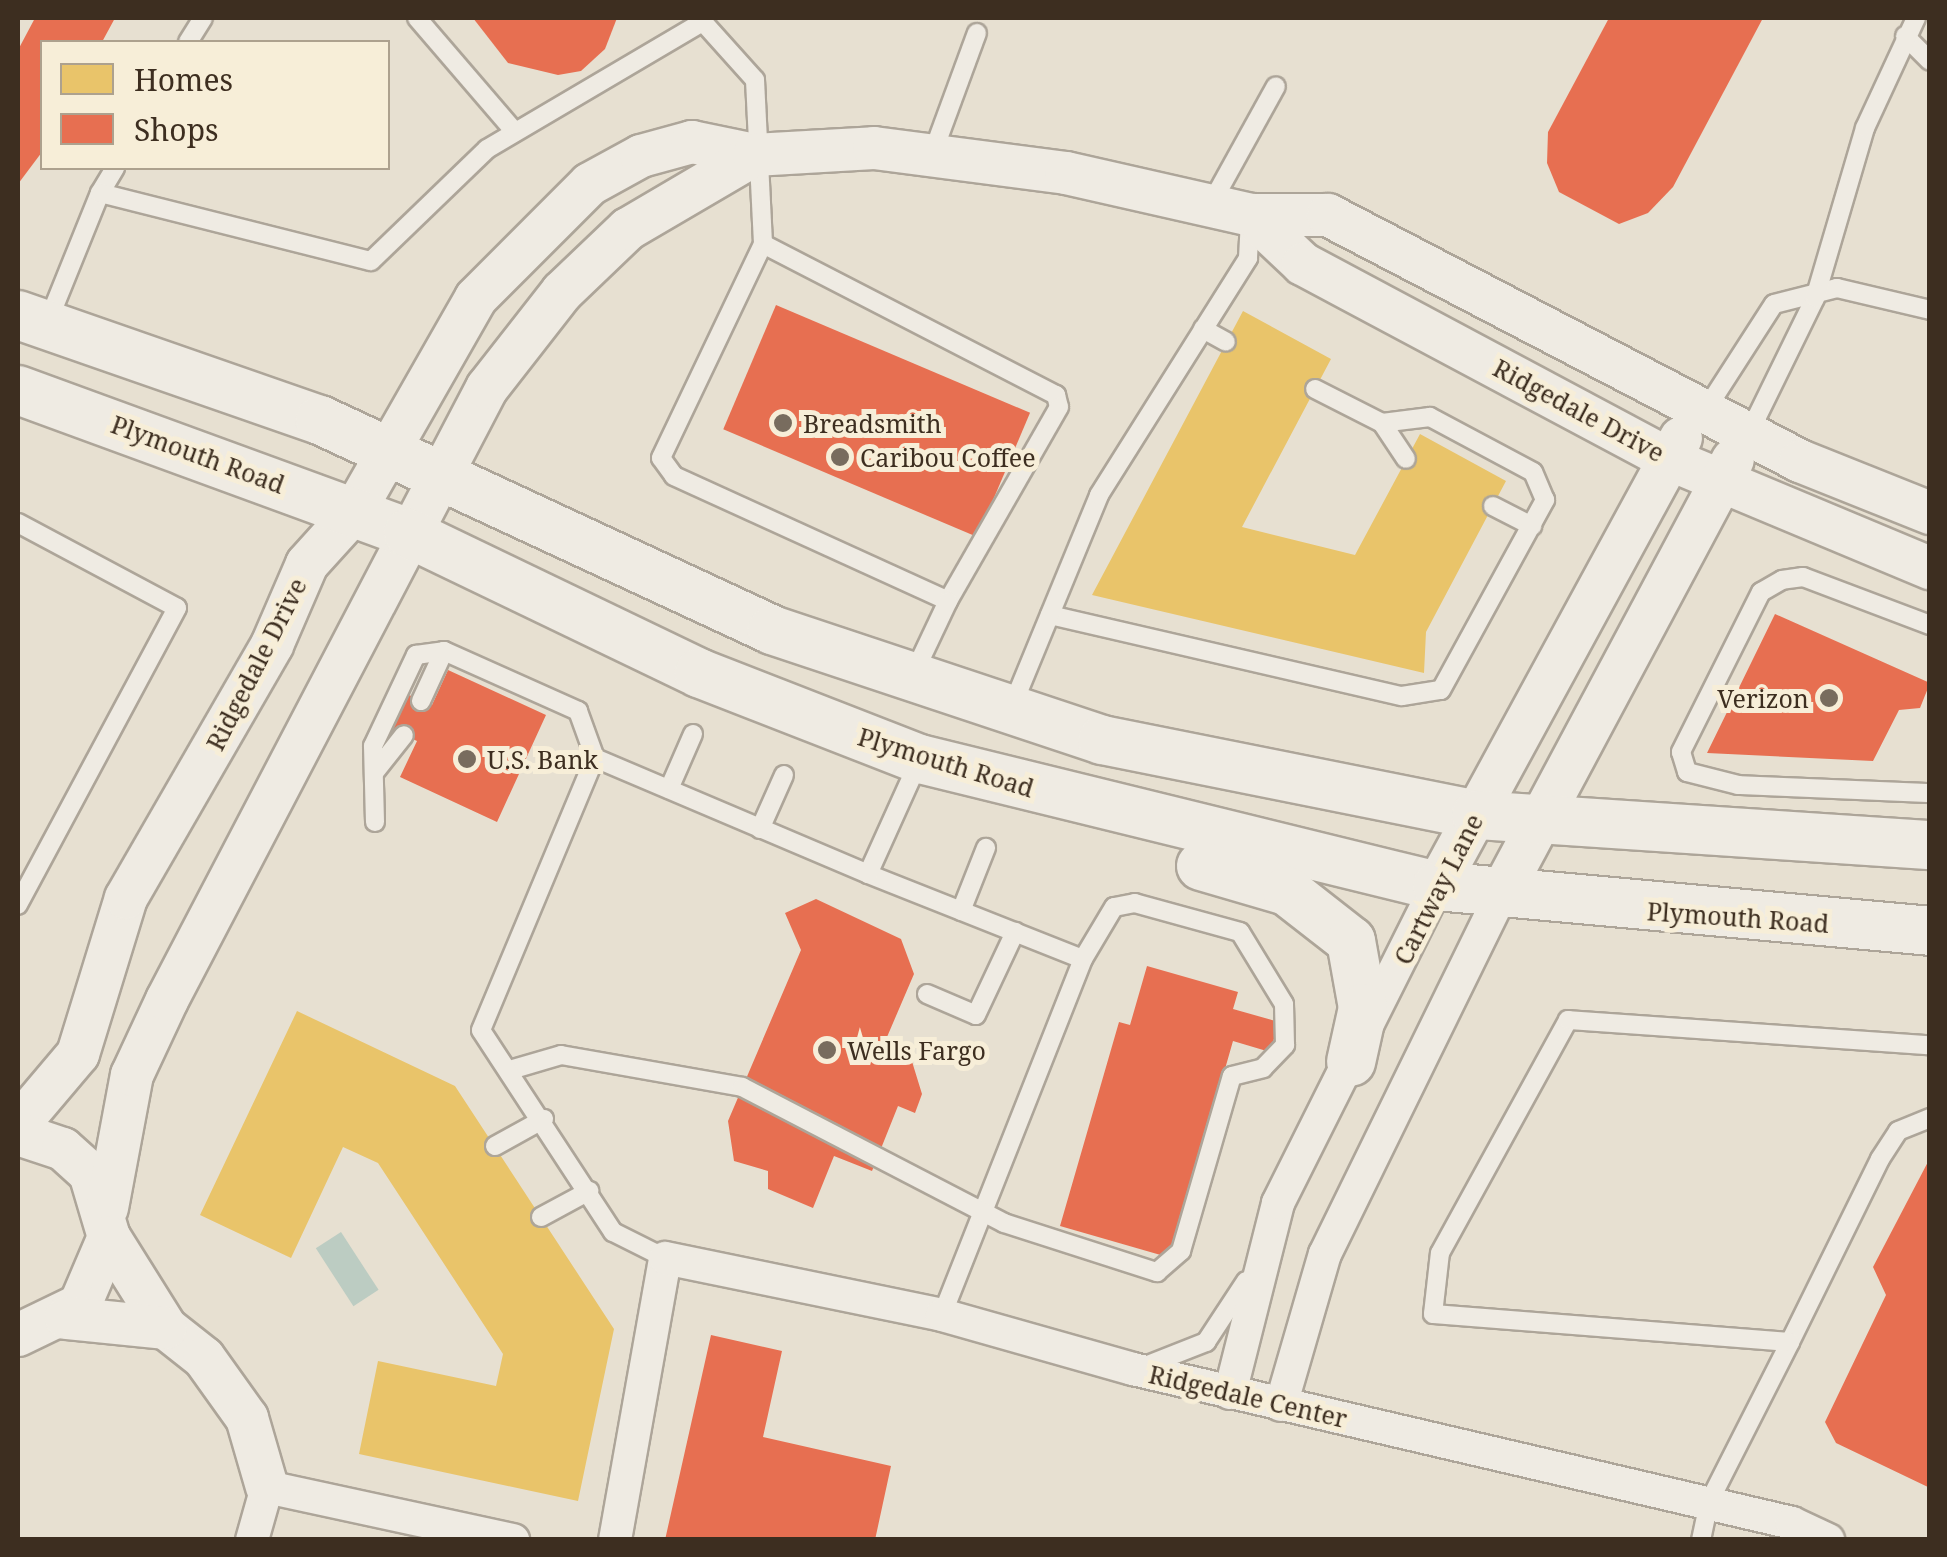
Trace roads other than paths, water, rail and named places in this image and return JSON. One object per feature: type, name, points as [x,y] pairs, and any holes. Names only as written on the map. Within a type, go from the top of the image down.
[{"type":"main road","points":[[32,320],[252,393],[440,474],[772,630],[910,682],[1009,713],[1262,779],[1476,815],[1546,816],[1930,844]]},
{"type":"main road","name":"Plymouth Road","points":[[18,390],[408,533],[699,672],[920,758],[1437,886],[1930,931]]},
{"type":"main road","points":[[920,758],[1002,808],[1287,891],[1323,914],[1350,941],[1362,974],[1351,1062]]},
{"type":"street","name":"Ridgedale Drive","points":[[18,1125],[78,1054],[126,898],[272,645],[307,564],[354,512],[476,298],[590,184],[692,142],[754,154],[807,147],[932,156],[1232,209],[1328,216],[1749,434],[1930,513]]},
{"type":"street","name":"Ridgedale Drive","points":[[66,1318],[92,1290],[108,1223],[132,1075],[408,533],[515,346],[588,265],[680,194],[754,154]]},
{"type":"street","name":"Ridgedale Drive","points":[[1232,209],[1303,264],[1664,456],[1930,568]]},
{"type":"street","name":"Cartway Lane","points":[[1230,1393],[1258,1253],[1437,886],[1664,456],[1705,412]]},
{"type":"street","points":[[1281,1405],[1325,1254],[1502,892],[1749,434]]},
{"type":"street","points":[[18,1134],[63,1149],[90,1173],[108,1223],[166,1328],[204,1358],[246,1418],[267,1486],[252,1540]]},
{"type":"street","points":[[615,1540],[666,1258]]},
{"type":"street","name":"Ridgedale Center","points":[[666,1258],[942,1315],[1230,1393],[1709,1502],[1828,1540]]},
{"type":"street","points":[[18,1335],[66,1318],[166,1328]]},
{"type":"street","points":[[267,1486],[513,1540]]},
{"type":"lane","points":[[189,40],[203,18]]},
{"type":"lane","points":[[417,18],[516,132]]},
{"type":"lane","points":[[1749,434],[1815,298],[1865,128],[1916,18]]},
{"type":"lane","points":[[100,193],[370,261],[516,132],[680,25],[703,22],[756,80],[754,154],[762,244],[661,458],[674,476],[948,601]]},
{"type":"lane","points":[[932,156],[977,34]]},
{"type":"lane","points":[[1905,36],[1930,61]]},
{"type":"lane","points":[[1009,713],[1099,495],[1248,258],[1232,209],[1276,86]]},
{"type":"lane","points":[[32,320],[114,170]]},
{"type":"lane","points":[[762,244],[1056,395],[1059,407],[948,601],[910,682]]},
{"type":"lane","points":[[1705,412],[1765,311],[1837,288],[1868,292],[1930,310]]},
{"type":"lane","points":[[1204,329],[1226,342]]},
{"type":"lane","points":[[1315,389],[1382,424],[1406,459]]},
{"type":"lane","points":[[1050,615],[1402,696],[1441,690],[1545,500],[1533,472],[1430,417],[1382,424]]},
{"type":"lane","points":[[1493,506],[1532,526]]},
{"type":"lane","points":[[18,523],[177,608],[18,905]]},
{"type":"lane","points":[[1930,625],[1803,577],[1782,580],[1761,592],[1681,752],[1687,772],[1738,785],[1930,793]]},
{"type":"lane","points":[[421,701],[444,650]]},
{"type":"lane","points":[[375,822],[373,746],[416,655],[444,650],[578,711],[595,758],[481,1030],[544,1119],[613,1232],[666,1258]]},
{"type":"lane","points":[[668,789],[693,734]]},
{"type":"lane","points":[[374,773],[404,736]]},
{"type":"lane","points":[[595,758],[868,874],[1083,959]]},
{"type":"lane","points":[[868,874],[920,758]]},
{"type":"lane","points":[[760,828],[784,775]]},
{"type":"lane","points":[[961,911],[986,848]]},
{"type":"lane","points":[[510,1070],[561,1055],[742,1087],[880,1151],[978,1211],[1157,1272],[1181,1252],[1232,1076],[1263,1068],[1285,1046],[1284,1004],[1240,932],[1135,902],[1114,907],[1083,959],[978,1211],[942,1315]]},
{"type":"lane","points":[[926,994],[976,1015],[1015,932]]},
{"type":"lane","points":[[1790,1342],[1433,1314],[1440,1252],[1568,1020],[1930,1045]]},
{"type":"lane","points":[[1701,1540],[1709,1502],[1880,1159],[1898,1131],[1930,1118]]},
{"type":"lane","points":[[495,1146],[544,1119]]},
{"type":"lane","points":[[541,1216],[589,1192]]},
{"type":"lane","points":[[1133,1369],[1206,1342],[1231,1314],[1258,1253]]},
{"type":"place","name":"Breadsmith","points":[[783,423]]},
{"type":"place","name":"Caribou Coffee","points":[[840,457]]},
{"type":"place","name":"Verizon","points":[[1829,698]]},
{"type":"place","name":"U.S. Bank","points":[[467,759]]},
{"type":"place","name":"Wells Fargo","points":[[827,1050]]}]
